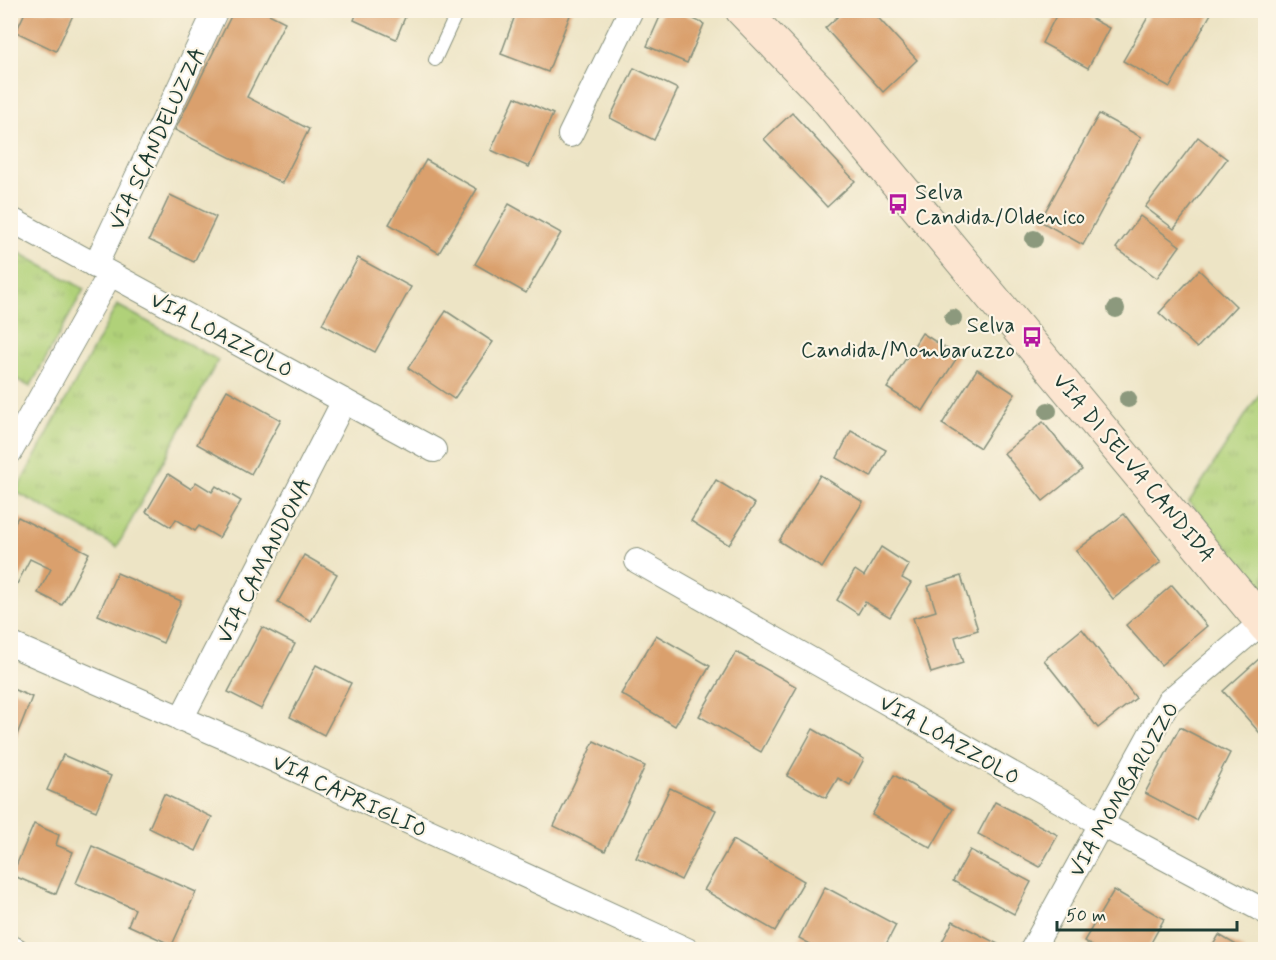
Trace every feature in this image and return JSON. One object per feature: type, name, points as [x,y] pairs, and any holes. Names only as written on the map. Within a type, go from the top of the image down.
[{"type":"street","name":"VIA SCANDELUZZA","points":[[10,452],[102,270],[216,10]]},
{"type":"street","points":[[570,135],[631,10]]},
{"type":"street","name":"VIA DI SELVA CANDIDA","points":[[742,10],[824,95],[1264,625]]},
{"type":"street","name":"VIA LOAZZOLO","points":[[10,219],[434,450]]},
{"type":"street","name":"VIA CAMANDONA","points":[[181,719],[345,401]]},
{"type":"street","name":"VIA LOAZZOLO","points":[[637,561],[1101,824],[1266,912]]},
{"type":"street","name":"VIA MOMBARUZZO","points":[[1032,950],[1168,702],[1264,625]]},
{"type":"street","name":"VIA CAPRIGLIO","points":[[10,644],[181,719],[687,950]]},
{"type":"street","points":[[10,947],[16,950]]},
{"type":"lane","points":[[435,60],[458,10]]},
{"type":"green space","points":[[11,248],[84,289],[30,387],[11,376]]},
{"type":"green space","points":[[117,305],[218,360],[117,547],[16,492]]},
{"type":"green space","points":[[1265,380],[1265,591],[1189,502],[1260,393]]},
{"type":"building","points":[[26,10],[74,13],[56,51],[16,32]]},
{"type":"building","points":[[234,10],[261,10],[285,22],[247,97],[309,129],[282,183],[175,130]]},
{"type":"building","points":[[358,10],[408,10],[396,39],[354,20]]},
{"type":"building","points":[[517,10],[572,10],[548,72],[501,54]]},
{"type":"building","points":[[663,10],[675,10],[704,24],[687,63],[647,46]]},
{"type":"building","points":[[845,10],[871,10],[917,60],[883,92],[825,28]]},
{"type":"building","points":[[1059,10],[1076,10],[1109,28],[1088,68],[1042,43]]},
{"type":"building","points":[[1152,10],[1213,10],[1170,87],[1123,61]]},
{"type":"building","points":[[634,68],[678,89],[654,140],[610,118]]},
{"type":"building","points":[[515,97],[553,114],[529,167],[491,150]]},
{"type":"building","points":[[792,113],[855,181],[827,207],[764,139]]},
{"type":"building","points":[[1099,114],[1141,137],[1083,245],[1040,221]]},
{"type":"building","points":[[1198,137],[1227,159],[1174,229],[1145,207]]},
{"type":"building","points":[[426,160],[477,189],[439,253],[389,224]]},
{"type":"building","points":[[170,195],[216,217],[194,262],[149,240]]},
{"type":"building","points":[[509,204],[561,233],[526,293],[475,264]]},
{"type":"building","points":[[1140,216],[1180,246],[1157,278],[1116,248]]},
{"type":"building","points":[[358,258],[411,287],[375,352],[322,324]]},
{"type":"building","points":[[1199,270],[1236,306],[1197,348],[1159,313]]},
{"type":"building","points":[[446,311],[493,342],[454,399],[408,368]]},
{"type":"building","points":[[922,333],[958,356],[923,411],[887,388]]},
{"type":"building","points":[[977,369],[1015,394],[980,448],[942,424]]},
{"type":"building","points":[[227,390],[281,420],[251,474],[197,444]]},
{"type":"building","points":[[1043,422],[1082,470],[1043,501],[1004,453]]},
{"type":"building","points":[[851,431],[886,450],[871,477],[837,458]]},
{"type":"building","points":[[168,474],[191,489],[196,482],[212,492],[216,486],[241,501],[219,538],[199,526],[195,531],[176,519],[171,527],[146,512]]},
{"type":"building","points":[[820,475],[863,502],[822,568],[779,541]]},
{"type":"building","points":[[716,480],[755,504],[729,545],[691,521]]},
{"type":"building","points":[[1124,514],[1161,562],[1113,599],[1076,551]]},
{"type":"building","points":[[18,517],[89,553],[62,605],[38,593],[51,569],[30,559],[17,584],[10,581],[10,531]]},
{"type":"building","points":[[881,547],[909,565],[902,578],[911,583],[890,617],[865,602],[858,614],[837,600],[855,570],[864,576]]},
{"type":"building","points":[[304,555],[337,574],[311,621],[278,602]]},
{"type":"building","points":[[117,573],[181,601],[163,643],[98,615]]},
{"type":"building","points":[[961,576],[978,630],[955,637],[963,663],[931,673],[913,618],[936,611],[928,586]]},
{"type":"building","points":[[1172,585],[1207,626],[1161,665],[1126,625]]},
{"type":"building","points":[[262,627],[295,644],[261,709],[228,692]]},
{"type":"building","points":[[1082,629],[1136,698],[1098,728],[1044,660]]},
{"type":"building","points":[[656,635],[710,666],[675,726],[621,694]]},
{"type":"building","points":[[736,652],[797,687],[761,752],[699,716]]},
{"type":"building","points":[[1260,658],[1266,664],[1266,740],[1223,691]]},
{"type":"building","points":[[316,665],[351,683],[324,735],[290,717]]},
{"type":"building","points":[[10,688],[32,697],[11,750],[10,750]]},
{"type":"building","points":[[1180,727],[1230,753],[1196,820],[1145,793]]},
{"type":"building","points":[[813,729],[864,759],[850,785],[838,778],[826,798],[787,776]]},
{"type":"building","points":[[594,741],[645,766],[605,851],[554,826]]},
{"type":"building","points":[[63,755],[111,776],[96,811],[47,790]]},
{"type":"building","points":[[894,775],[953,809],[931,848],[872,815]]},
{"type":"building","points":[[670,788],[716,810],[681,880],[636,858]]},
{"type":"building","points":[[164,794],[212,817],[196,851],[149,828]]},
{"type":"building","points":[[995,802],[1058,835],[1040,867],[978,834]]},
{"type":"building","points":[[34,824],[59,835],[56,845],[73,852],[56,894],[12,875]]},
{"type":"building","points":[[733,840],[804,881],[775,931],[704,890]]},
{"type":"building","points":[[92,846],[196,892],[172,945],[128,925],[135,909],[76,883]]},
{"type":"building","points":[[970,850],[1031,882],[1014,914],[953,881]]},
{"type":"building","points":[[825,887],[896,925],[883,950],[821,950],[799,938]]},
{"type":"building","points":[[1114,890],[1164,919],[1147,950],[1098,950],[1084,941]]},
{"type":"building","points":[[953,921],[998,944],[995,950],[938,950]]},
{"type":"building","points":[[1219,935],[1245,950],[1210,950]]},
{"type":"building","points":[[423,944],[462,948],[462,950],[423,950]]},
{"type":"place","name":"Selva Candida/Oldenico","points":[[898,204]]},
{"type":"place","name":"Selva Candida/Mombaruzzo","points":[[1032,337]]}]
